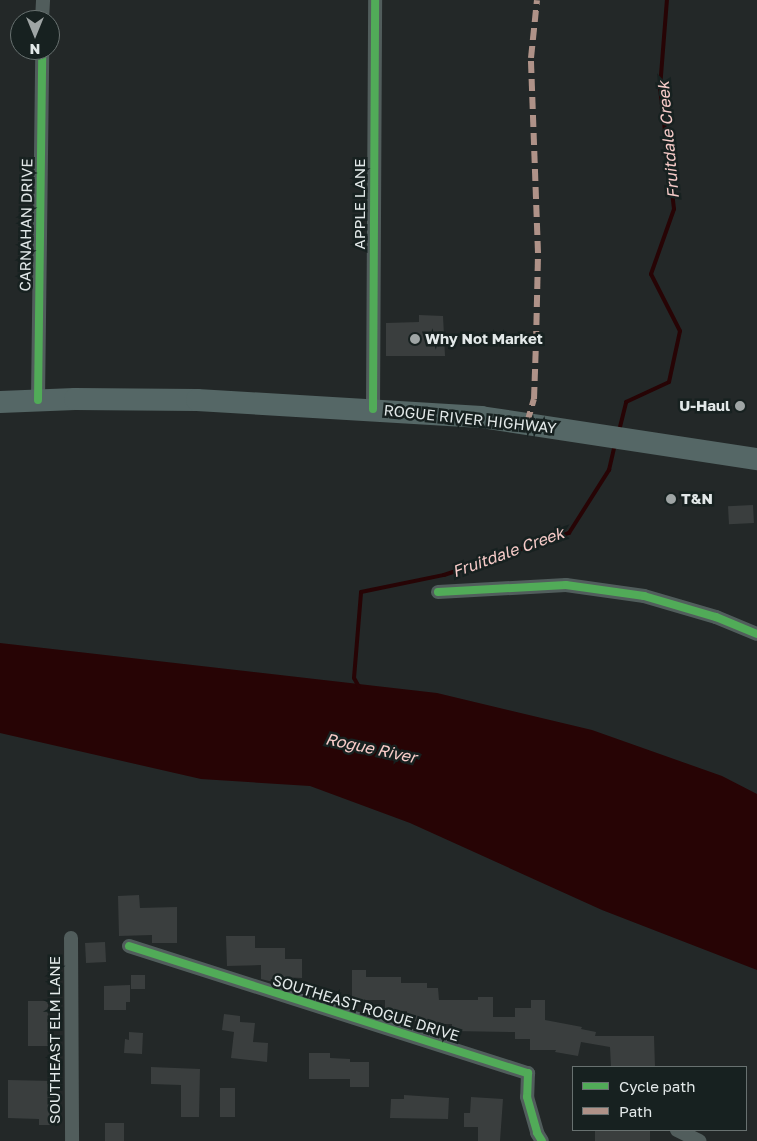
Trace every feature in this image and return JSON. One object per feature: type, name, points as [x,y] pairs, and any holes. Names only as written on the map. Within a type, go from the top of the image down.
[{"type":"main road","name":"ROGUE RIVER HIGHWAY","points":[[0,402],[38,400],[197,400],[373,409],[518,422],[757,459]]},
{"type":"street","name":"APPLE LANE","points":[[373,409],[375,0]]},
{"type":"street","name":"CARNAHAN DRIVE","points":[[38,400],[42,60]]},
{"type":"street","points":[[438,592],[566,586],[644,596],[716,617],[757,634]]},
{"type":"street","name":"SOUTHEAST ELM LANE","points":[[71,938],[72,1141]]},
{"type":"street","name":"SOUTHEAST ROGUE DRIVE","points":[[129,946],[528,1073],[527,1097],[537,1133],[542,1141]]},
{"type":"street","points":[[680,1131],[700,1141]]},
{"type":"water","name":"Rogue River","points":[[0,643],[437,693],[592,730],[722,776],[757,794],[757,970],[602,910],[410,823],[310,786],[201,779],[0,733]]},
{"type":"building","name":"Why Not Market","points":[[419,315],[443,316],[445,356],[386,356],[386,323],[419,322]]},
{"type":"building","points":[[753,505],[754,523],[729,524],[728,506]]},
{"type":"building","points":[[139,895],[140,908],[177,907],[177,943],[152,943],[152,935],[119,936],[118,896]]},
{"type":"building","points":[[226,936],[255,936],[255,948],[285,948],[285,959],[302,959],[302,978],[279,977],[278,982],[269,981],[261,979],[261,965],[227,966]]},
{"type":"building","points":[[105,942],[106,962],[86,963],[85,943]]},
{"type":"building","points":[[352,970],[366,970],[366,977],[401,977],[401,983],[427,983],[427,988],[438,988],[439,1000],[478,1000],[478,997],[493,997],[493,1017],[515,1017],[515,1008],[531,1008],[531,1000],[545,1000],[545,1020],[582,1027],[581,1029],[596,1032],[595,1036],[654,1036],[655,1066],[611,1066],[610,1047],[581,1042],[578,1056],[555,1052],[556,1050],[530,1050],[530,1039],[515,1039],[515,1032],[452,1031],[452,1024],[421,1024],[421,1021],[407,1021],[407,1011],[385,1011],[385,1000],[352,1000]]},
{"type":"building","points":[[131,975],[145,975],[145,989],[131,989]]},
{"type":"building","points":[[130,985],[130,1002],[126,1002],[126,1010],[104,1010],[104,986]]},
{"type":"building","points":[[28,1001],[48,1001],[48,1046],[28,1046]]},
{"type":"building","points":[[224,1014],[240,1016],[240,1022],[255,1023],[253,1042],[268,1043],[267,1062],[231,1058],[234,1032],[222,1030]]},
{"type":"building","points":[[129,1032],[143,1033],[142,1054],[124,1053],[125,1039],[129,1040]]},
{"type":"building","points":[[309,1053],[330,1053],[330,1058],[350,1059],[350,1062],[369,1062],[369,1087],[350,1087],[350,1079],[309,1079]]},
{"type":"building","points":[[151,1067],[200,1069],[199,1117],[181,1117],[181,1085],[151,1084]]},
{"type":"building","points":[[8,1080],[54,1081],[54,1125],[39,1125],[39,1119],[8,1118]]},
{"type":"building","points":[[220,1088],[235,1088],[235,1117],[220,1117]]},
{"type":"building","points":[[404,1095],[449,1098],[448,1119],[390,1118],[391,1099],[404,1099]]},
{"type":"building","points":[[471,1097],[503,1099],[500,1141],[478,1141],[478,1127],[464,1127],[464,1113],[470,1113]]},
{"type":"building","points":[[105,1123],[124,1123],[124,1141],[105,1141]]},
{"type":"building","points":[[595,1131],[650,1131],[650,1141],[595,1141]]},
{"type":"waterway","name":"Fruitdale Creek","points":[[619,431],[626,402],[669,382],[680,331],[651,274],[674,209],[660,88],[667,0]]},
{"type":"waterway","name":"Fruitdale Creek","points":[[359,687],[354,678],[361,592],[444,575],[569,533],[609,470],[615,445]]},
{"type":"marked path","points":[[527,423],[534,399],[536,343],[538,253],[531,58],[537,0]]},
{"type":"cycle path","points":[[373,409],[375,0]]},
{"type":"cycle path","points":[[38,400],[42,60]]},
{"type":"cycle path","points":[[438,592],[566,585],[644,596],[716,617],[757,634]]},
{"type":"cycle path","points":[[129,946],[528,1073],[527,1097],[537,1133],[542,1141]]},
{"type":"place","name":"Why Not Market","points":[[415,339]]},
{"type":"place","name":"U-Haul","points":[[740,406]]},
{"type":"place","name":"T&N","points":[[671,499]]}]
